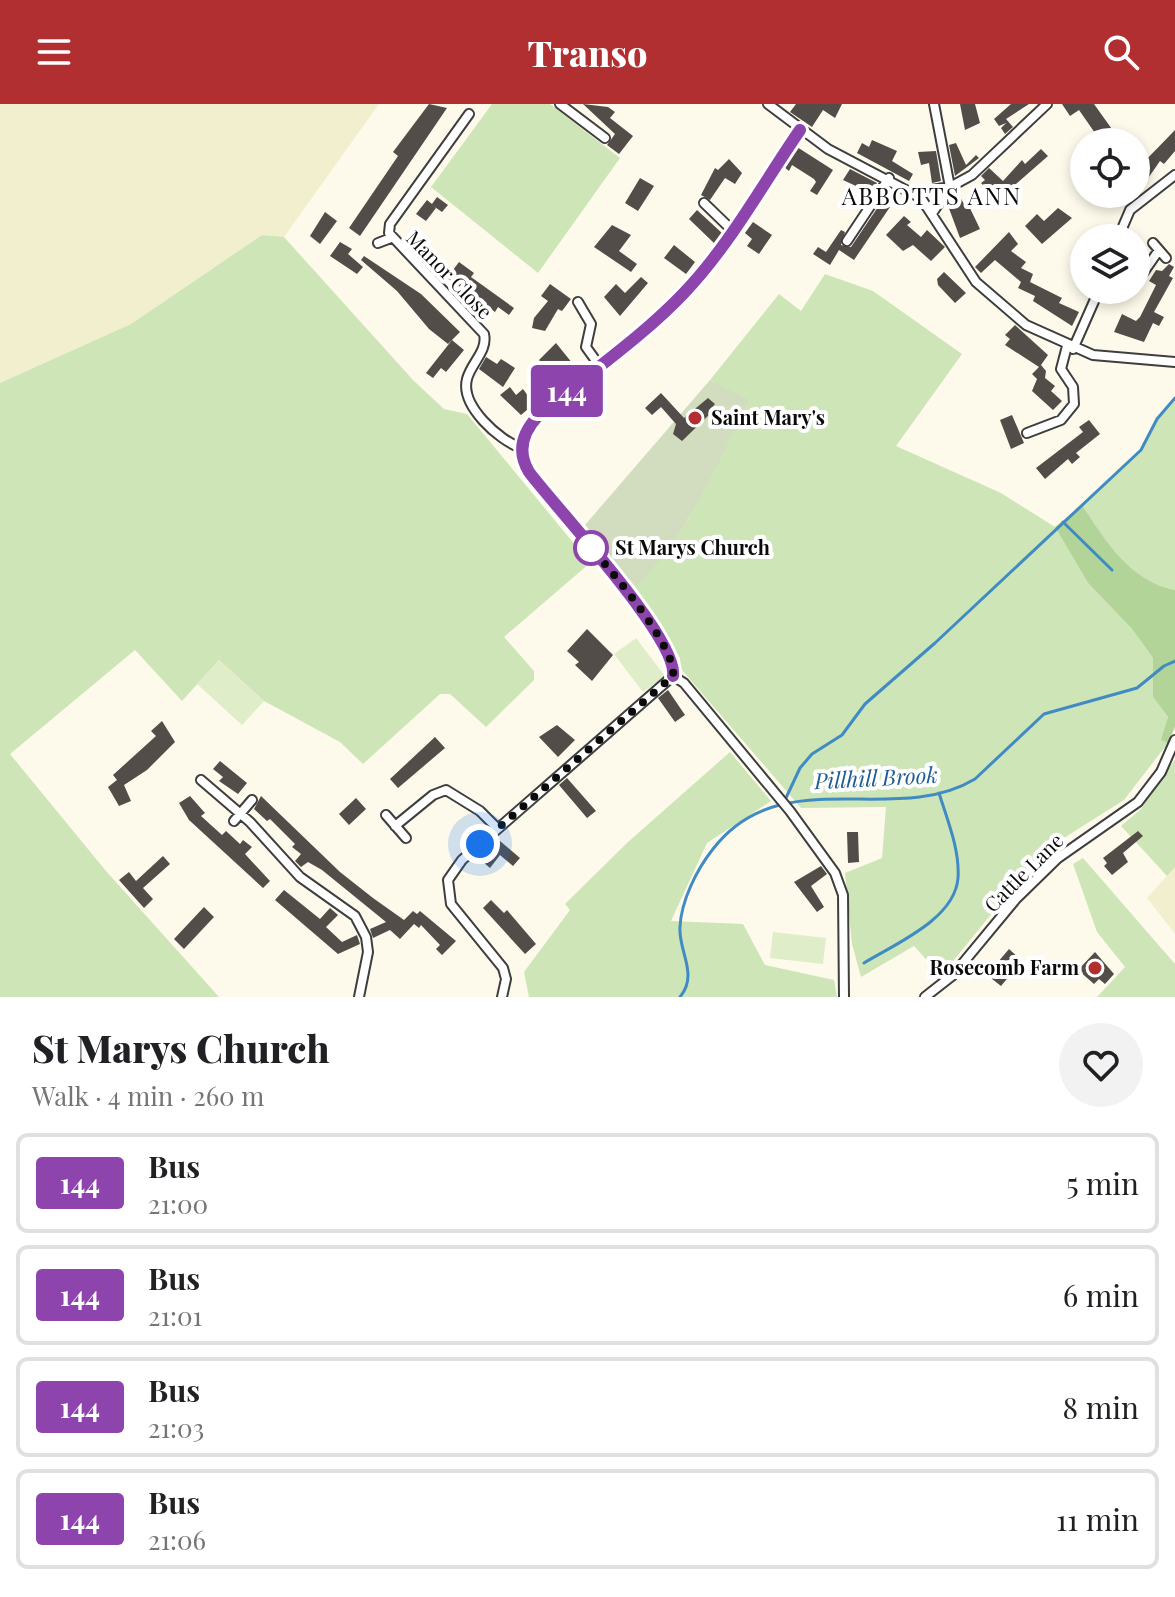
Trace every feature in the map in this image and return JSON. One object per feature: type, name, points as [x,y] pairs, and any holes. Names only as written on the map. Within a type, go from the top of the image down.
[{"type":"street","points":[[560,104],[605,138]]},
{"type":"street","points":[[768,104],[834,152],[914,193],[933,212],[962,263],[983,291],[1026,325],[1070,347],[1101,357],[1175,362]]},
{"type":"street","points":[[933,212],[950,187],[934,104]]},
{"type":"street","points":[[914,193],[950,187],[980,169],[1047,104]]},
{"type":"street","name":"Manor Close","points":[[464,115],[390,224],[391,238],[484,334],[486,342],[468,376],[468,397],[501,438],[521,448]]},
{"type":"street","points":[[502,997],[506,979],[500,962],[451,904],[447,892],[455,868],[673,676],[673,666],[655,630],[529,472],[521,448],[527,430],[538,416],[672,305],[734,232],[800,130]]},
{"type":"street","points":[[1124,224],[1130,210],[1175,175]]},
{"type":"street","points":[[847,241],[889,178]]},
{"type":"street","points":[[704,203],[734,232]]},
{"type":"street","name":"Manor Close","points":[[378,243],[391,238]]},
{"type":"street","points":[[1150,257],[1156,246],[1166,258]]},
{"type":"street","points":[[578,302],[591,324],[586,347],[599,365]]},
{"type":"street","points":[[1027,433],[1061,420],[1074,404],[1073,387],[1061,364],[1092,304]]},
{"type":"street","points":[[576,349],[586,347]]},
{"type":"street","points":[[673,676],[684,683],[790,811],[831,866],[841,887],[844,997]]},
{"type":"street","name":"Cattle Lane","points":[[925,997],[953,975],[1016,899],[1058,858],[1138,802],[1156,781],[1175,740]]},
{"type":"street","points":[[201,780],[300,877],[343,905],[361,926],[368,952],[359,997]]},
{"type":"street","points":[[395,826],[433,795],[446,790],[480,811],[497,828]]},
{"type":"street","points":[[238,817],[252,800]]},
{"type":"street","points":[[386,815],[406,838]]},
{"type":"shaded area","points":[[0,104],[379,104],[284,237],[262,235],[131,324],[0,383]]},
{"type":"shaded area","points":[[1175,867],[1175,934],[1147,898]]},
{"type":"green space","points":[[492,104],[550,104],[620,158],[538,273],[431,187]]},
{"type":"green space","points":[[262,235],[284,237],[413,380],[444,409],[467,414],[590,563],[504,637],[534,671],[534,680],[486,727],[450,694],[440,694],[363,764],[340,742],[264,701],[219,660],[182,701],[135,650],[10,754],[106,871],[219,997],[0,997],[0,383],[131,324]]},
{"type":"green space","points":[[825,274],[873,291],[962,354],[896,446],[1001,493],[1055,527],[1088,583],[1132,629],[1153,658],[1153,697],[1168,717],[1162,740],[1168,743],[1124,800],[1056,843],[1032,864],[941,976],[914,946],[861,977],[852,944],[845,873],[882,858],[886,807],[801,808],[681,669],[680,658],[635,587],[688,519],[748,401],[710,380],[779,294],[801,311]]},
{"type":"green space","points":[[710,380],[749,400],[686,522],[654,567],[635,587],[585,525]]},
{"type":"green space","points":[[1175,398],[1175,590],[1159,585],[1132,569],[1110,546],[1082,505],[1141,450],[1157,419]]},
{"type":"green space","points":[[1082,505],[1110,546],[1132,569],[1159,585],[1175,590],[1175,727],[1168,743],[1161,740],[1168,717],[1153,697],[1153,658],[1132,629],[1088,583],[1055,527]]},
{"type":"green space","points":[[636,638],[665,676],[643,692],[614,654]]},
{"type":"green space","points":[[219,660],[264,701],[242,725],[197,684]]},
{"type":"green space","points":[[730,752],[771,801],[707,843],[671,921],[743,924],[765,965],[834,980],[837,997],[529,997],[524,972],[570,910],[565,904],[628,842]]},
{"type":"green space","points":[[1175,759],[1175,867],[1167,876],[1121,826],[1141,809]]},
{"type":"green space","points":[[1083,858],[1175,964],[1175,997],[1097,997],[1125,967],[1097,932],[1073,864]]},
{"type":"green space","points":[[773,932],[826,938],[823,964],[770,958]]},
{"type":"building","points":[[429,104],[447,108],[360,236],[349,228],[398,156],[393,152]]},
{"type":"building","points":[[583,104],[608,107],[615,112],[610,118],[633,136],[619,154],[607,145],[615,134]]},
{"type":"building","points":[[796,104],[842,104],[835,118],[823,110],[812,127],[790,112]]},
{"type":"building","points":[[960,104],[975,104],[980,123],[965,130]]},
{"type":"building","points":[[1011,104],[1029,104],[1006,119],[1013,127],[1005,134],[1001,128],[1006,123],[999,126],[994,119]]},
{"type":"building","points":[[1062,104],[1094,104],[1111,128],[1092,128],[1079,110],[1070,116]]},
{"type":"building","points":[[1175,130],[1175,151],[1164,164],[1160,161],[1150,175],[1150,156]]},
{"type":"building","points":[[872,140],[897,151],[892,161],[913,174],[909,181],[857,153],[862,143],[869,147]]},
{"type":"building","points":[[956,143],[966,165],[976,155],[979,158],[955,176],[949,145]]},
{"type":"building","points":[[797,147],[833,170],[817,195],[810,191],[816,182],[814,179],[792,165],[789,171],[784,167]]},
{"type":"building","points":[[1041,149],[1048,156],[1009,190],[1007,187],[1001,193],[997,188],[990,193],[981,183],[985,180],[981,176],[989,168],[1003,181],[1022,160],[1025,164]]},
{"type":"building","points":[[936,151],[941,181],[932,183],[929,163],[921,165],[918,152]]},
{"type":"building","points":[[729,159],[742,173],[735,184],[725,178],[710,200],[701,195],[715,168],[718,170]]},
{"type":"building","points":[[850,169],[877,183],[871,193],[843,180]]},
{"type":"building","points":[[640,178],[654,186],[638,211],[625,203]]},
{"type":"building","points":[[953,195],[959,195],[964,204],[967,202],[980,229],[960,238],[947,203]]},
{"type":"building","points":[[437,197],[448,205],[442,212],[432,205],[436,208],[426,221],[416,214],[427,200],[432,204]]},
{"type":"building","points":[[882,201],[890,207],[854,260],[839,250],[830,265],[813,254],[818,247],[826,252],[841,230],[845,232],[841,245],[851,247]]},
{"type":"building","points":[[1058,208],[1072,218],[1042,244],[1025,226],[1037,214],[1044,221]]},
{"type":"building","points":[[697,210],[723,234],[715,244],[689,219]]},
{"type":"building","points":[[325,212],[337,221],[320,244],[310,236]]},
{"type":"building","points":[[904,216],[911,222],[907,225],[921,237],[927,230],[945,247],[931,261],[913,245],[903,251],[886,235]]},
{"type":"building","points":[[753,222],[772,235],[759,254],[747,246],[752,239],[745,233]]},
{"type":"building","points":[[612,225],[631,235],[619,251],[637,264],[631,272],[594,247]]},
{"type":"building","points":[[1009,232],[1018,244],[1011,251],[1026,262],[1021,268],[1033,274],[1030,282],[1062,298],[1059,303],[1079,312],[1072,326],[1033,301],[1035,296],[1018,288],[1021,282],[995,260],[981,273],[975,267]]},
{"type":"building","points":[[340,242],[352,249],[348,254],[363,267],[357,274],[330,256]]},
{"type":"building","points":[[674,245],[695,262],[686,274],[664,258]]},
{"type":"building","points":[[364,256],[421,294],[460,332],[448,344],[429,329],[397,291],[361,260]]},
{"type":"building","points":[[459,262],[474,273],[471,277],[514,308],[509,315],[498,307],[495,312],[447,278]]},
{"type":"building","points":[[1169,264],[1174,267],[1169,276],[1173,278],[1154,312],[1164,317],[1159,326],[1153,323],[1144,342],[1114,332],[1122,314],[1136,321],[1140,317],[1146,304],[1150,304],[1156,285],[1150,279],[1156,270],[1162,271]]},
{"type":"building","points":[[944,272],[966,293],[955,303],[938,285],[937,279]]},
{"type":"building","points":[[641,277],[648,283],[620,316],[604,297],[616,284],[625,293]]},
{"type":"building","points":[[550,284],[571,299],[562,311],[558,309],[545,331],[532,328],[534,318],[548,301],[541,296]]},
{"type":"building","points":[[1015,325],[1048,355],[1041,365],[1046,371],[1045,378],[1055,386],[1051,391],[1062,401],[1053,410],[1032,391],[1037,379],[1032,374],[1039,367],[1005,345],[1010,339],[1005,335]]},
{"type":"building","points":[[452,340],[464,350],[446,372],[441,368],[433,378],[426,373]]},
{"type":"building","points":[[556,343],[577,369],[567,378],[555,364],[549,370],[539,360]]},
{"type":"building","points":[[486,357],[497,364],[501,359],[515,368],[503,387],[479,369]]},
{"type":"building","points":[[510,387],[516,395],[523,389],[534,404],[521,415],[500,395]]},
{"type":"building","points":[[661,393],[684,418],[708,398],[715,404],[709,411],[711,413],[682,441],[673,434],[676,424],[661,407],[652,415],[645,408]]},
{"type":"building","points":[[1012,415],[1024,443],[1011,449],[1000,420]]},
{"type":"building","points":[[1089,420],[1100,434],[1076,453],[1080,457],[1072,464],[1068,459],[1045,479],[1036,468],[1083,432],[1079,427]]},
{"type":"building","points":[[587,629],[613,655],[592,681],[575,665],[579,662],[567,651]]},
{"type":"building","points":[[668,690],[685,715],[675,722],[658,698]]},
{"type":"building","points":[[162,721],[175,742],[147,770],[124,785],[131,801],[119,806],[108,787],[117,780],[113,775],[156,736],[151,731]]},
{"type":"building","points":[[557,725],[575,740],[558,757],[539,737]]},
{"type":"building","points":[[435,737],[445,748],[398,788],[390,779]]},
{"type":"building","points":[[220,761],[247,783],[238,794],[219,781],[223,777],[213,769]]},
{"type":"building","points":[[567,778],[596,811],[587,818],[559,785]]},
{"type":"building","points":[[190,796],[205,813],[201,816],[222,835],[226,831],[240,844],[243,840],[252,847],[245,854],[270,881],[263,888],[189,820],[179,803]]},
{"type":"building","points":[[261,796],[340,872],[373,898],[404,920],[413,911],[417,914],[420,911],[456,941],[442,955],[436,949],[440,945],[421,925],[419,928],[414,924],[400,939],[390,930],[373,938],[370,929],[386,922],[322,870],[308,862],[301,867],[295,861],[301,854],[292,847],[295,844],[270,819],[267,821],[254,809]]},
{"type":"building","points":[[356,798],[366,809],[349,825],[339,814]]},
{"type":"building","points":[[1138,831],[1143,836],[1123,853],[1128,862],[1112,875],[1104,866],[1107,863],[1103,858]]},
{"type":"building","points":[[847,832],[858,832],[859,862],[848,863]]},
{"type":"building","points":[[500,841],[520,858],[513,866],[500,855],[490,868],[483,862]]},
{"type":"building","points":[[163,856],[170,864],[143,888],[153,899],[144,908],[119,880],[129,872],[136,881]]},
{"type":"building","points":[[821,866],[827,874],[811,886],[824,907],[817,912],[794,882]]},
{"type":"building","points":[[284,890],[320,919],[330,908],[338,915],[326,927],[342,942],[357,935],[360,944],[338,954],[275,900]]},
{"type":"building","points":[[491,900],[504,913],[507,910],[536,944],[525,954],[483,908]]},
{"type":"building","points":[[204,907],[214,917],[184,949],[174,939]]},
{"type":"building","points":[[1009,949],[1022,961],[1001,986],[987,975]]},
{"type":"building","name":"Rosecomb Farm","points":[[1095,952],[1114,974],[1105,984],[1099,979],[1094,984],[1078,970]]},
{"type":"waterway","points":[[785,800],[800,768],[812,754],[842,735],[865,704],[935,643],[1141,450],[1157,419],[1175,398]]},
{"type":"waterway","points":[[1063,522],[1112,570]]},
{"type":"waterway","name":"Pillhill Brook","points":[[680,997],[688,980],[680,936],[687,896],[707,857],[740,822],[771,807],[804,801],[909,798],[943,792],[975,779],[1044,714],[1137,688],[1175,661]]},
{"type":"waterway","points":[[864,963],[922,929],[946,906],[954,893],[958,878],[957,857],[939,793]]},
{"type":"bus line","name":"144","points":[[673,676],[673,666],[655,630],[529,472],[521,448],[527,430],[538,416],[661,315],[699,276],[730,239],[800,130]]},
{"type":"place","name":"Saint Mary's","points":[[695,418]]},
{"type":"place","name":"St Marys Church","points":[[591,548]]},
{"type":"place","name":"Rosecomb Farm","points":[[1095,968]]},
{"type":"district","name":"ABBOTTS ANN","points":[[932,197]]},
{"type":"route","points":[[480,844],[669,682],[675,672],[655,630],[591,548]]}]
